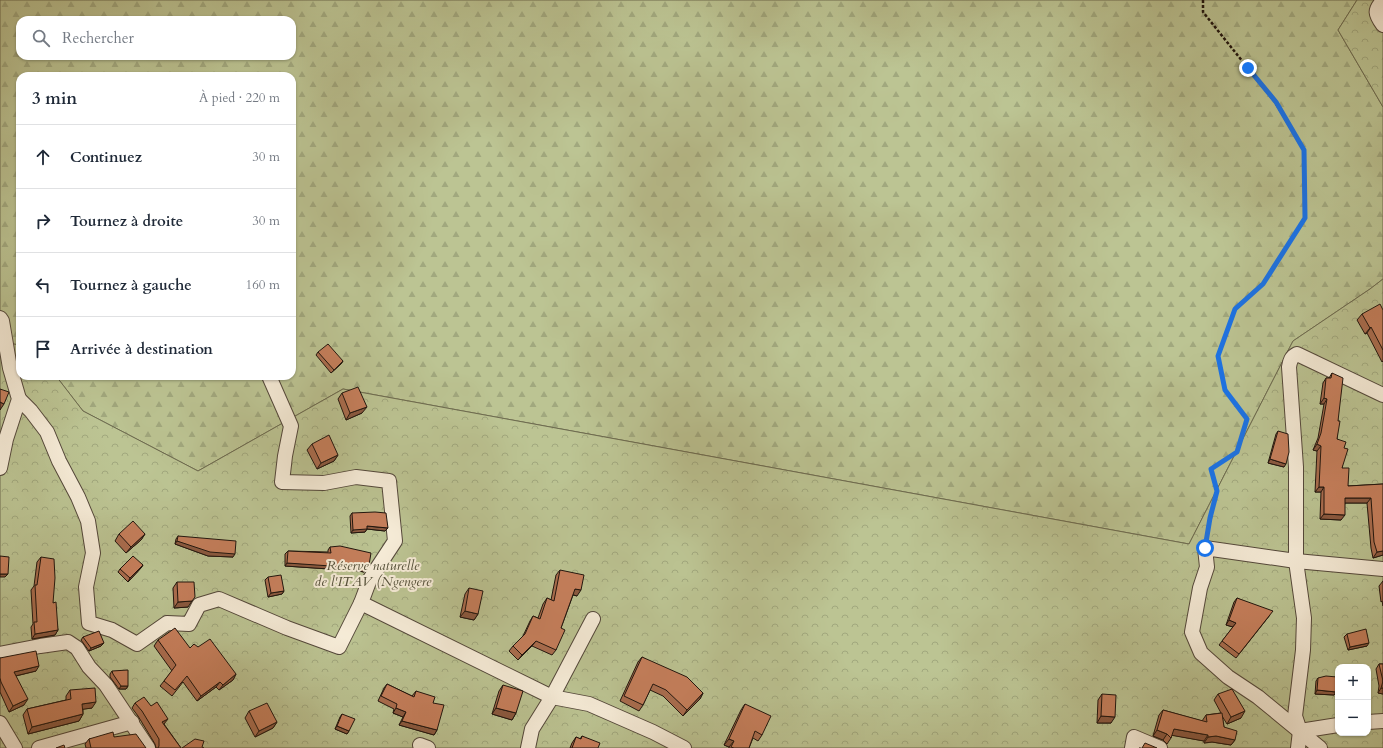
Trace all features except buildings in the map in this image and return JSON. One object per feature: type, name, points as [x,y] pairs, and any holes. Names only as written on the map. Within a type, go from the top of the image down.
[{"type":"street","points":[[1383,1],[1377,7],[1376,13],[1383,24]]},
{"type":"street","points":[[0,318],[2,321],[10,368],[19,399],[31,411],[47,432],[59,461],[78,497],[88,521],[93,553],[86,587],[89,623],[112,630],[137,644],[167,623],[189,624],[200,604],[219,599],[287,628],[339,647],[361,603],[370,578],[395,541],[389,481],[356,477],[324,483],[282,482],[291,426],[271,380]]},
{"type":"street","points":[[1298,748],[1300,731],[1295,716],[1302,658],[1304,618],[1296,562],[1296,467],[1289,367],[1292,356],[1297,354],[1383,395]]},
{"type":"street","points":[[0,468],[6,439],[19,399]]},
{"type":"street","points":[[1320,748],[1258,697],[1228,677],[1201,653],[1192,632],[1200,588],[1208,567],[1205,548],[1296,562],[1383,569]]},
{"type":"street","points":[[361,603],[552,697],[589,704],[654,732],[684,748]]},
{"type":"street","points":[[528,748],[532,729],[552,697],[594,619]]},
{"type":"street","points":[[0,654],[68,642],[77,648],[106,685],[148,748]]},
{"type":"street","points":[[1371,722],[1383,721]]},
{"type":"street","points":[[39,748],[132,722]]},
{"type":"street","points":[[0,723],[14,748]]},
{"type":"street","points":[[1300,731],[1335,725]]},
{"type":"street","points":[[1132,748],[1134,738],[1160,748]]},
{"type":"path","points":[[1203,0],[1203,12],[1276,102],[1304,150],[1305,218],[1263,284],[1235,309],[1218,356],[1225,390],[1247,419],[1237,452],[1211,469],[1217,491],[1210,518],[1205,548]]},
{"type":"green space","points":[[0,0],[1357,0],[1338,30],[1383,107],[1383,279],[1293,341],[1189,544],[343,389],[198,471],[83,411],[59,380],[296,380],[296,72],[16,72],[16,344],[0,342]]},
{"type":"green space","points":[[1357,0],[1383,0],[1383,107],[1338,30]]},
{"type":"green space","name":"Réserve naturelle de l'ITAV (Ngengere","points":[[1383,279],[1383,748],[0,748],[0,342],[16,344],[16,380],[59,380],[83,411],[198,471],[343,389],[1189,544],[1293,341]]},
{"type":"route","points":[[1205,548],[1210,518],[1217,491],[1211,469],[1237,452],[1247,419],[1225,390],[1218,356],[1235,309],[1263,284],[1305,218],[1304,150],[1276,102],[1248,68]]}]
